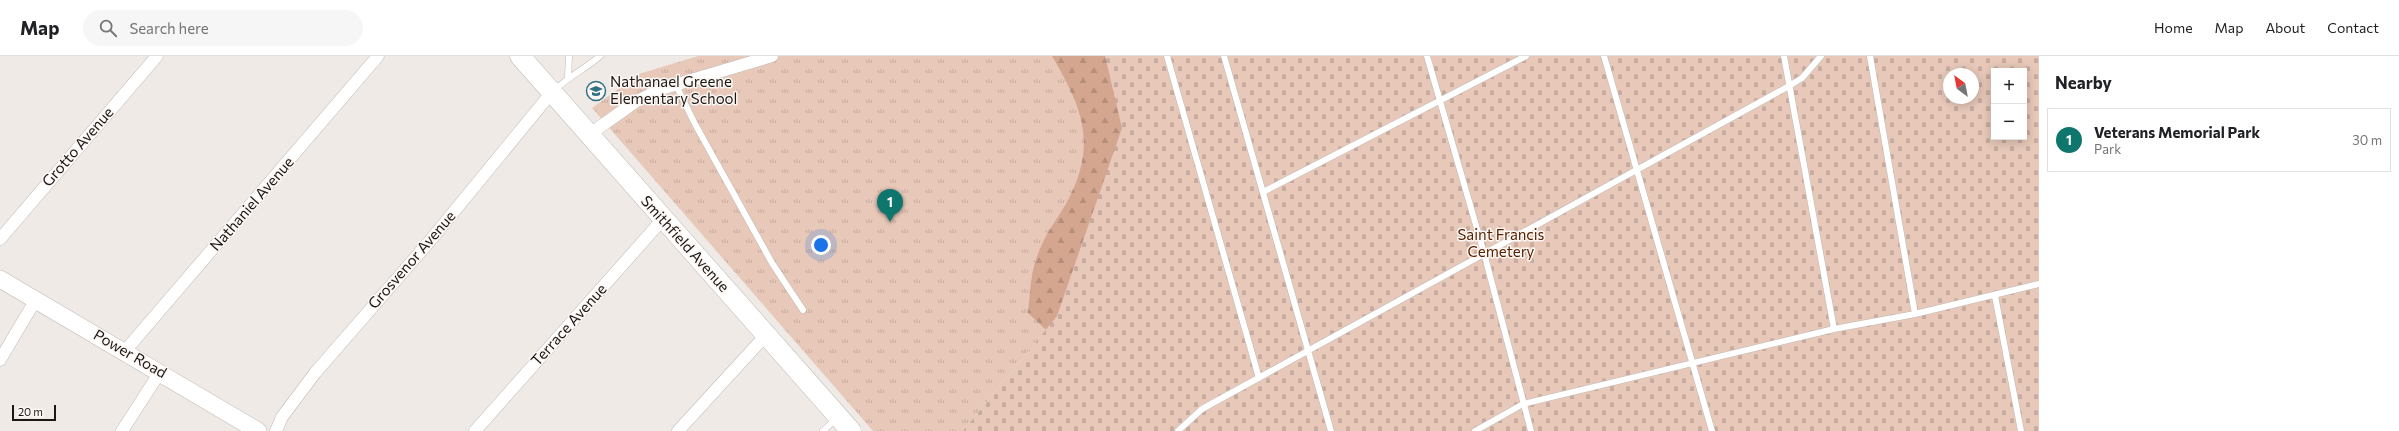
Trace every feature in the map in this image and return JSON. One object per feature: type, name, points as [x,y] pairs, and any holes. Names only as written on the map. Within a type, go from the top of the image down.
[{"type":"main road","name":"Smithfield Avenue","points":[[520,56],[844,424]]},
{"type":"main road","name":"Power Road","points":[[0,279],[35,301],[125,351],[258,431]]},
{"type":"street","name":"Grotto Avenue","points":[[0,239],[157,56]]},
{"type":"street","name":"Nathaniel Avenue","points":[[125,351],[378,56]]},
{"type":"street","points":[[590,134],[635,102],[675,83],[772,56]]},
{"type":"street","name":"Grosvenor Avenue","points":[[276,431],[282,417],[314,373],[429,242],[552,92]]},
{"type":"street","name":"Terrace Avenue","points":[[475,431],[663,219]]},
{"type":"street","points":[[0,360],[35,301]]},
{"type":"street","points":[[678,431],[766,335]]},
{"type":"street","points":[[122,431],[160,372]]},
{"type":"lane","points":[[568,77],[569,56]]},
{"type":"lane","points":[[552,92],[568,77],[583,71],[600,56]]},
{"type":"lane","points":[[1167,56],[1260,378]]},
{"type":"lane","points":[[1224,56],[1331,431]]},
{"type":"lane","points":[[1427,56],[1484,253],[1531,431]]},
{"type":"lane","points":[[1262,192],[1526,56]]},
{"type":"lane","points":[[1604,56],[1694,364],[1712,431]]},
{"type":"lane","points":[[1784,56],[1834,329]]},
{"type":"lane","points":[[1178,431],[1202,409],[1790,86],[1802,78],[1821,56]]},
{"type":"lane","points":[[1870,56],[1915,314]]},
{"type":"lane","points":[[675,83],[695,124],[772,263],[803,310]]},
{"type":"lane","points":[[1475,431],[1524,404],[1834,329],[1915,314],[1995,296],[2039,284]]},
{"type":"lane","points":[[1995,296],[2021,431]]},
{"type":"lane","points":[[823,431],[844,424]]},
{"type":"green space","points":[[698,56],[1105,56],[1057,316],[963,431],[873,431],[592,108],[639,74]]},
{"type":"green space","points":[[1052,56],[1160,56],[1059,342],[1028,313],[1031,280],[1036,260],[1045,238],[1066,204],[1076,183],[1082,163],[1084,145],[1083,128],[1072,93]]},
{"type":"green space","name":"Saint Francis Cemetery","points":[[1105,56],[2039,56],[2039,431],[963,431],[1057,316],[1122,128]]},
{"type":"place","name":"Nathanael Greene Elementary School","points":[[596,91]]},
{"type":"place","name":"Veterans Memorial Park","points":[[890,222]]}]
